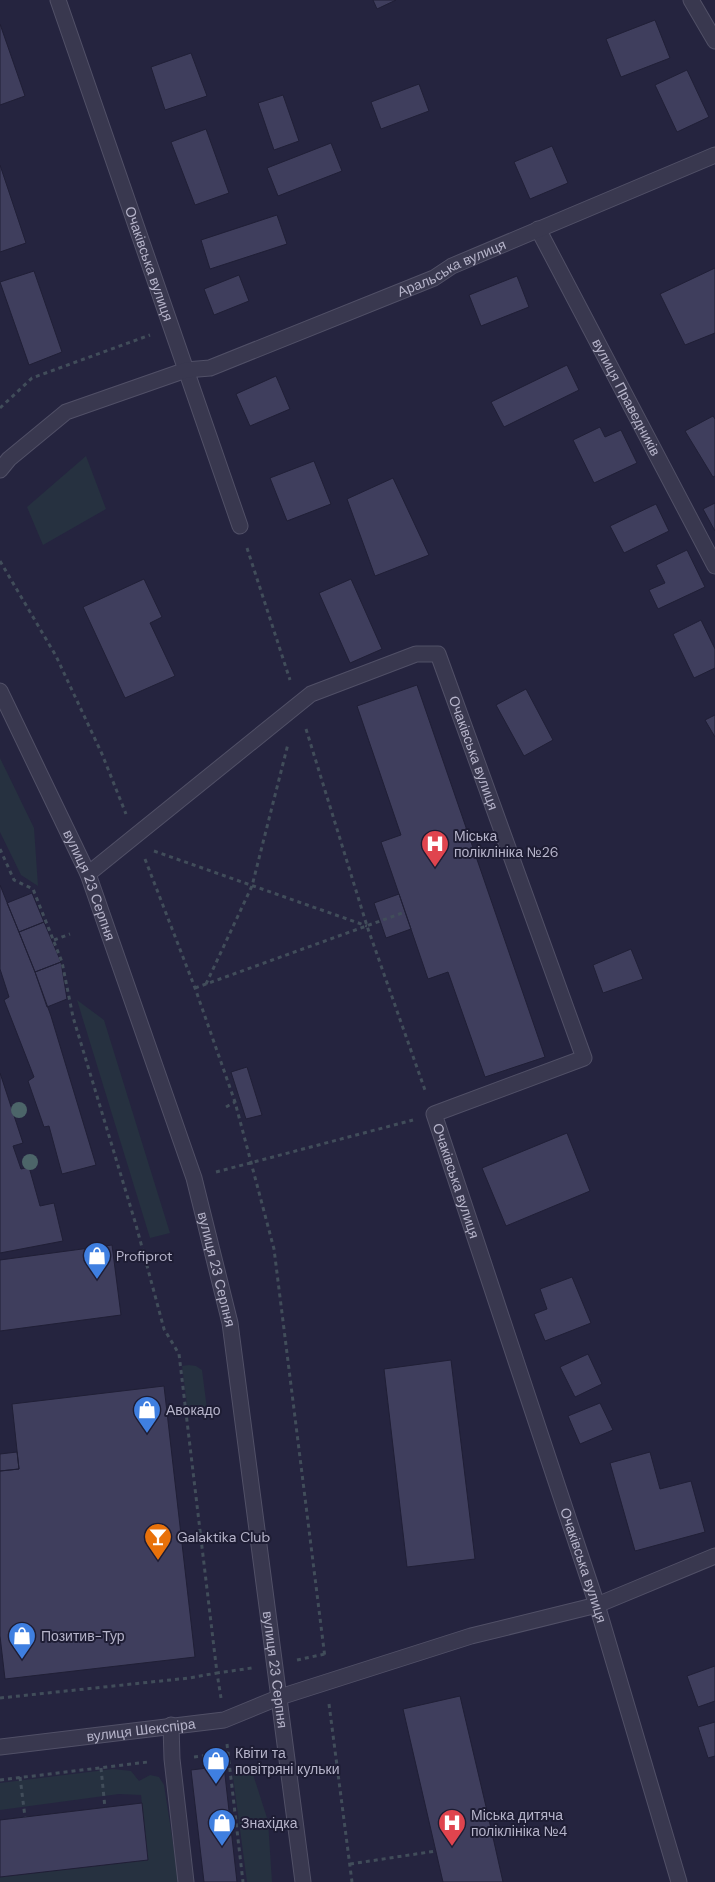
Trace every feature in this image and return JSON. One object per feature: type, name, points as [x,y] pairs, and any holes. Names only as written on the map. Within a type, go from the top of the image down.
[{"type":"street","name":"Очаківська вулиця","points":[[58,0],[240,526]]},
{"type":"street","points":[[692,0],[715,41]]},
{"type":"street","name":"Аральська вулиця","points":[[0,470],[9,459],[66,412],[186,370],[210,368],[434,278],[452,266],[715,155]]},
{"type":"street","name":"вулиця Праведників","points":[[538,229],[715,566]]},
{"type":"street","name":"Очаківська вулиця","points":[[298,704],[311,694],[416,654],[438,654],[584,1058],[434,1114],[597,1606],[679,1882]]},
{"type":"street","name":"вулиця 23 Серпня","points":[[0,691],[88,874],[194,1178],[230,1323],[303,1882]]},
{"type":"street","points":[[88,874],[298,704]]},
{"type":"street","name":"вулиця Шекспіра","points":[[0,1747],[224,1720],[280,1697],[471,1636],[597,1606],[715,1556]]},
{"type":"street","points":[[171,1726],[172,1759],[186,1882]]},
{"type":"path","points":[[0,408],[32,378],[171,327]]},
{"type":"path","points":[[194,1178],[434,1114],[367,926],[240,526]]},
{"type":"path","points":[[206,984],[252,886],[288,743]]},
{"type":"path","points":[[0,849],[14,880],[33,889],[62,962],[73,1017],[136,1226],[164,1329],[179,1354],[243,1882]]},
{"type":"path","points":[[149,849],[367,926]]},
{"type":"path","points":[[195,988],[405,912]]},
{"type":"path","points":[[54,940],[70,934]]},
{"type":"path","points":[[226,1107],[235,1102],[274,1249],[352,1882]]},
{"type":"path","points":[[0,1698],[189,1678],[276,1665],[325,1654]]},
{"type":"path","points":[[0,1780],[228,1753]]},
{"type":"path","points":[[101,1768],[105,1808]]},
{"type":"path","points":[[20,1777],[25,1817]]},
{"type":"path","points":[[350,1864],[436,1851]]},
{"type":"shaded area","points":[[86,456],[106,509],[43,545],[27,507]]},
{"type":"shaded area","points":[[0,758],[34,828],[38,886],[21,875],[0,832]]},
{"type":"shaded area","points":[[77,1000],[104,1020],[170,1233],[150,1238]]},
{"type":"shaded area","points":[[182,1366],[196,1366],[202,1370],[207,1409],[188,1412]]},
{"type":"shaded area","points":[[242,1764],[251,1768],[268,1821],[272,1882],[247,1882],[233,1777],[236,1767]]},
{"type":"shaded area","points":[[113,1769],[131,1771],[139,1781],[150,1775],[159,1777],[164,1785],[179,1882],[0,1882],[0,1877],[148,1860],[141,1795],[119,1794],[0,1810],[0,1783]]},
{"type":"building","points":[[373,0],[396,0],[377,9]]},
{"type":"building","points":[[655,20],[670,58],[621,77],[606,39]]},
{"type":"building","points":[[0,24],[25,96],[0,105]]},
{"type":"building","points":[[191,53],[207,96],[165,110],[151,67]]},
{"type":"building","points":[[687,70],[709,117],[677,132],[655,85]]},
{"type":"building","points":[[419,84],[429,111],[381,129],[371,102]]},
{"type":"building","points":[[283,95],[299,141],[274,150],[258,103]]},
{"type":"building","points":[[206,129],[229,193],[195,205],[171,142]]},
{"type":"building","points":[[331,143],[342,171],[278,196],[267,168]]},
{"type":"building","points":[[552,146],[568,183],[530,199],[514,162]]},
{"type":"building","points":[[0,165],[26,243],[0,252]]},
{"type":"building","points":[[277,215],[287,244],[210,269],[201,240]]},
{"type":"building","points":[[715,268],[715,333],[685,345],[660,294]]},
{"type":"building","points":[[34,271],[62,352],[29,365],[0,282]]},
{"type":"building","points":[[239,275],[249,301],[214,315],[204,289]]},
{"type":"building","points":[[517,276],[529,307],[481,326],[469,295]]},
{"type":"building","points":[[567,365],[579,390],[504,427],[491,402]]},
{"type":"building","points":[[276,376],[290,409],[250,426],[236,394]]},
{"type":"building","points":[[713,416],[715,419],[715,476],[713,477],[685,431]]},
{"type":"building","points":[[600,427],[605,437],[621,430],[637,463],[594,483],[573,440]]},
{"type":"building","points":[[314,461],[331,504],[287,521],[270,478]]},
{"type":"building","points":[[393,478],[429,555],[375,576],[347,499]]},
{"type":"building","points":[[715,503],[715,531],[703,509]]},
{"type":"building","points":[[656,504],[669,531],[624,553],[610,526]]},
{"type":"building","points":[[687,550],[705,587],[658,609],[649,590],[665,583],[656,565]]},
{"type":"building","points":[[144,579],[162,617],[150,623],[175,676],[125,698],[83,607]]},
{"type":"building","points":[[351,579],[382,649],[350,663],[319,593]]},
{"type":"building","points":[[701,620],[715,649],[715,668],[694,678],[673,634]]},
{"type":"building","name":"Міська поліклініка №26","points":[[417,685],[545,1057],[485,1077],[448,972],[428,979],[381,842],[401,835],[357,706]]},
{"type":"building","points":[[526,689],[553,740],[524,756],[496,705]]},
{"type":"building","points":[[715,715],[715,737],[705,720]]},
{"type":"building","points":[[0,885],[51,1016],[96,1165],[62,1174],[49,1126],[44,1127],[28,1081],[34,1077],[4,1000],[9,997],[0,969]]},
{"type":"building","points":[[32,893],[44,922],[19,932],[7,903]]},
{"type":"building","points":[[399,894],[411,929],[386,938],[374,903]]},
{"type":"building","points":[[44,922],[61,962],[35,972],[19,932]]},
{"type":"building","points":[[631,949],[643,979],[603,993],[593,965]]},
{"type":"building","points":[[61,962],[67,999],[47,1007],[35,972]]},
{"type":"building","points":[[247,1067],[262,1115],[246,1119],[231,1072]]},
{"type":"building","points":[[0,1073],[23,1143],[13,1146],[21,1169],[29,1167],[40,1206],[54,1203],[63,1241],[0,1253]]},
{"type":"building","points":[[567,1133],[590,1191],[506,1226],[482,1168]]},
{"type":"building","points":[[112,1245],[121,1315],[0,1331],[0,1260]]},
{"type":"building","points":[[572,1277],[591,1323],[545,1341],[534,1314],[547,1309],[540,1289]]},
{"type":"building","points":[[588,1354],[602,1384],[575,1397],[560,1367]]},
{"type":"building","points":[[451,1360],[475,1559],[407,1567],[384,1369]]},
{"type":"building","points":[[164,1386],[195,1657],[5,1679],[0,1636],[0,1471],[19,1469],[12,1404]]},
{"type":"building","points":[[600,1403],[613,1430],[580,1444],[568,1416]]},
{"type":"building","points":[[17,1452],[19,1469],[0,1471],[0,1454]]},
{"type":"building","points":[[650,1452],[660,1489],[691,1481],[705,1532],[635,1551],[610,1463]]},
{"type":"building","points":[[715,1666],[715,1701],[698,1707],[687,1676]]},
{"type":"building","points":[[460,1696],[503,1882],[443,1882],[403,1709]]},
{"type":"building","points":[[715,1722],[715,1756],[708,1758],[698,1727]]},
{"type":"building","points":[[224,1766],[237,1882],[204,1882],[191,1770]]},
{"type":"building","points":[[142,1803],[148,1860],[0,1877],[0,1820]]},
{"type":"place","name":"Міська поліклініка №26","points":[[435,868]]},
{"type":"place","name":"Profiprot","points":[[97,1280]]},
{"type":"place","name":"Авокадо","points":[[147,1434]]},
{"type":"place","name":"Galaktika Club","points":[[158,1561]]},
{"type":"place","name":"Позитив-Тур","points":[[22,1660]]},
{"type":"place","name":"Квіти та повітряні кульки","points":[[216,1785]]},
{"type":"place","name":"Знахідка","points":[[222,1847]]},
{"type":"place","name":"Міська дитяча поліклініка №4","points":[[452,1847]]}]
